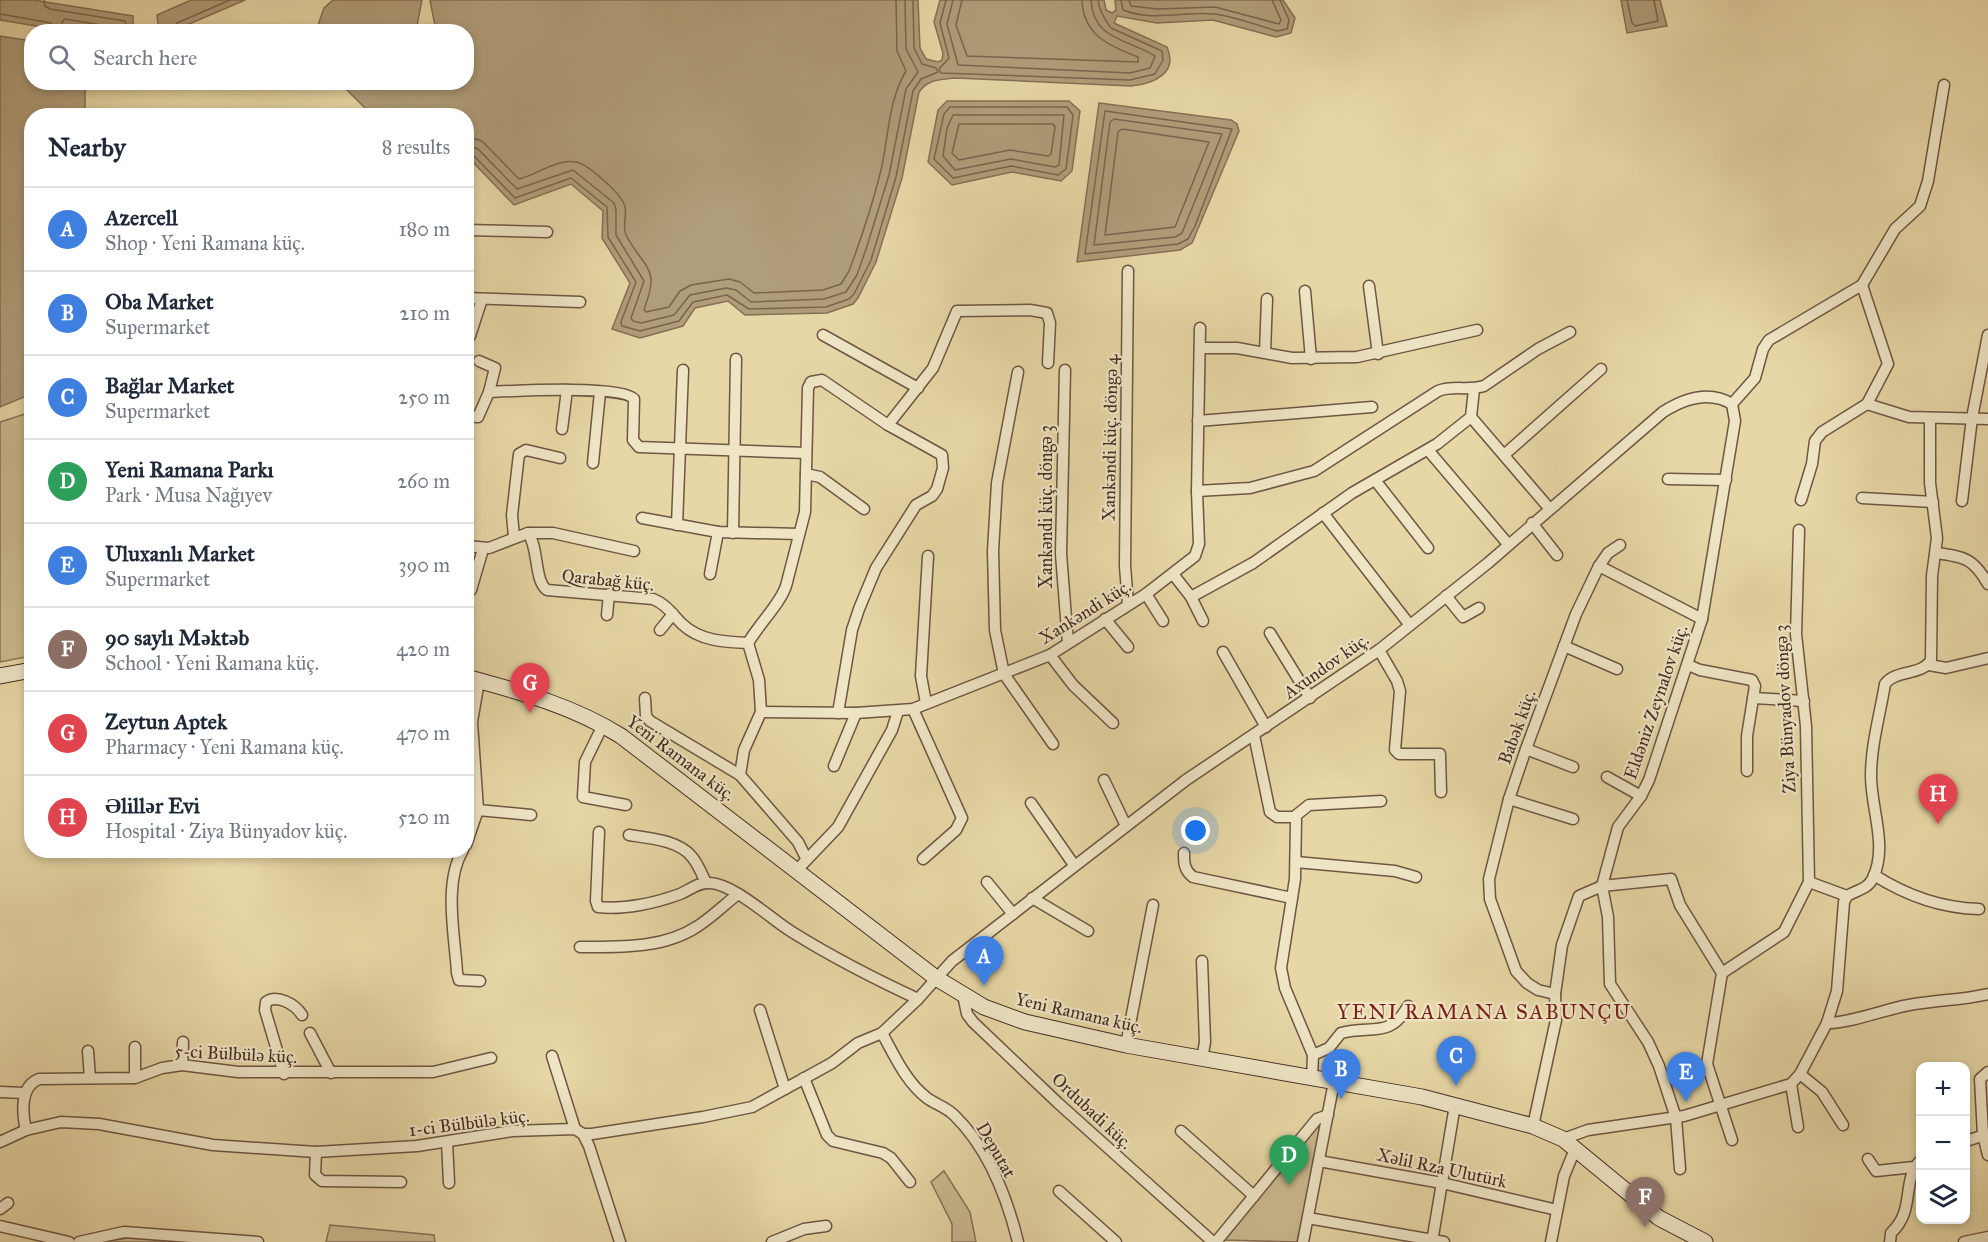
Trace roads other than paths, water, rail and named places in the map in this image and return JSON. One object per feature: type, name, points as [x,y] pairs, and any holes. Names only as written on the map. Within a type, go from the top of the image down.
[{"type":"street","points":[[1732,404],[1755,378],[1763,349],[1769,340],[1862,285],[1868,278],[1884,243],[1895,229],[1914,214],[1925,195],[1944,85]]},
{"type":"street","points":[[474,230],[547,232]]},
{"type":"street","name":"Xankəndi küç. döngə 4","points":[[1128,272],[1125,566],[1128,604]]},
{"type":"street","points":[[1801,500],[1812,464],[1815,441],[1822,432],[1867,404],[1888,364],[1862,285]]},
{"type":"street","points":[[1369,286],[1378,354]]},
{"type":"street","points":[[1305,291],[1311,359]]},
{"type":"street","points":[[474,298],[580,302]]},
{"type":"street","points":[[1265,352],[1267,298]]},
{"type":"street","points":[[474,324],[482,299]]},
{"type":"street","points":[[888,425],[918,388],[941,353],[957,311],[1030,310],[1047,313],[1050,323],[1048,363]]},
{"type":"street","name":"Xankəndi küç.","points":[[761,712],[856,713],[913,709],[1050,655],[1146,594],[1173,574],[1199,550],[1197,491],[1200,328]]},
{"type":"street","points":[[1200,348],[1265,352],[1311,359],[1378,354],[1477,330]]},
{"type":"street","points":[[1197,491],[1250,488],[1314,471],[1438,391],[1446,388],[1474,389],[1484,386],[1538,349],[1570,332]]},
{"type":"street","points":[[823,334],[918,388]]},
{"type":"street","points":[[1962,501],[1972,418],[1988,335]]},
{"type":"street","points":[[733,532],[736,359]]},
{"type":"street","points":[[474,417],[482,413],[495,368],[479,361]]},
{"type":"street","points":[[1504,455],[1601,369]]},
{"type":"street","points":[[677,525],[683,370]]},
{"type":"street","name":"Xankəndi küç. döngə 3","points":[[1065,370],[1061,554],[1068,643]]},
{"type":"street","points":[[1018,372],[997,483],[993,550],[995,630],[1004,674],[1053,744]]},
{"type":"street","points":[[740,775],[744,750],[761,712],[759,680],[748,643],[760,622],[783,594],[805,512],[808,388],[816,379],[822,380],[888,425],[942,455],[943,468],[937,489],[932,496],[916,505],[876,568],[852,630],[838,713]]},
{"type":"street","points":[[1191,597],[1253,563],[1323,513],[1428,450],[1471,417],[1474,389]]},
{"type":"street","points":[[489,392],[567,390],[632,396],[634,445],[681,449],[806,453]]},
{"type":"street","points":[[562,429],[567,390]]},
{"type":"street","points":[[592,463],[600,392]]},
{"type":"street","name":"Axundov küç.","points":[[936,978],[952,961],[1186,780],[1379,650],[1508,544],[1646,425],[1686,399],[1714,396],[1732,404]]},
{"type":"street","name":"Eldəniz Zeynalov küç.","points":[[1602,886],[1618,827],[1641,796],[1669,726],[1702,619],[1735,421],[1732,404]]},
{"type":"street","points":[[1867,404],[1909,417],[1988,419]]},
{"type":"street","points":[[1198,421],[1372,407]]},
{"type":"street","points":[[1471,417],[1548,508]]},
{"type":"street","points":[[1929,665],[1932,653],[1932,576],[1936,553],[1929,474],[1930,419]]},
{"type":"street","points":[[514,537],[512,515],[519,454],[526,450],[560,458]]},
{"type":"street","points":[[1428,450],[1508,544]]},
{"type":"street","points":[[806,474],[820,477],[864,509]]},
{"type":"street","points":[[1668,479],[1726,480]]},
{"type":"street","points":[[1375,480],[1428,548]]},
{"type":"street","points":[[1862,498],[1933,502]]},
{"type":"street","points":[[1323,513],[1409,624]]},
{"type":"street","points":[[642,518],[718,532],[799,534]]},
{"type":"street","points":[[1532,523],[1557,555]]},
{"type":"street","name":"Ziya Bünyadov döngə 3","points":[[1799,530],[1796,634],[1804,701],[1809,882]]},
{"type":"street","points":[[474,547],[483,549],[528,532],[553,533],[634,552]]},
{"type":"street","name":"Qarabağ küç.","points":[[528,532],[536,548],[542,587],[546,590],[653,599],[662,603],[687,628],[710,640],[748,643]]},
{"type":"street","points":[[710,574],[718,532]]},
{"type":"street","points":[[1620,545],[1608,553],[1599,566],[1702,619]]},
{"type":"street","points":[[474,580],[483,549]]},
{"type":"street","points":[[1936,553],[1960,556],[1983,570],[1988,584]]},
{"type":"street","points":[[926,703],[921,676],[928,556]]},
{"type":"street","name":"Babək küç.","points":[[1555,994],[1538,990],[1521,977],[1490,899],[1489,879],[1509,799],[1526,748],[1564,646],[1599,566]]},
{"type":"street","points":[[1173,574],[1191,597],[1203,621]]},
{"type":"street","points":[[607,615],[609,594]]},
{"type":"street","points":[[1146,594],[1163,621]]},
{"type":"street","points":[[1446,596],[1463,617],[1479,608]]},
{"type":"street","points":[[660,630],[673,614]]},
{"type":"street","points":[[1105,619],[1128,647]]},
{"type":"street","points":[[1270,633],[1310,698]]},
{"type":"street","points":[[1564,646],[1617,669]]},
{"type":"street","points":[[1379,650],[1397,681],[1400,691],[1395,750],[1399,754],[1440,754],[1441,792]]},
{"type":"street","points":[[1223,652],[1266,727]]},
{"type":"street","points":[[1050,655],[1073,685],[1113,723]]},
{"type":"street","points":[[1722,973],[1784,932],[1809,882],[1847,896],[1864,888],[1874,875],[1879,836],[1871,775],[1885,684],[1891,678],[1929,665],[1947,668],[1988,658]]},
{"type":"street","points":[[1688,665],[1700,670],[1752,680],[1755,686],[1747,736],[1747,771]]},
{"type":"street","points":[[0,676],[24,672]]},
{"type":"street","name":"Yeni Ramana küç.","points":[[474,679],[547,700],[603,725],[644,753],[936,978],[1004,1016],[1126,1045],[1455,1105],[1533,1126],[1569,1144],[1641,1206],[1677,1229],[1705,1242]]},
{"type":"street","points":[[645,698],[646,716],[650,721],[740,775],[798,842],[806,858]]},
{"type":"street","points":[[1754,698],[1804,701]]},
{"type":"street","points":[[913,709],[962,818],[956,830],[923,859]]},
{"type":"street","points":[[796,871],[838,827],[892,730],[897,711]]},
{"type":"street","points":[[834,766],[856,713]]},
{"type":"street","points":[[603,725],[585,762],[583,797],[626,805]]},
{"type":"street","points":[[1254,735],[1270,812],[1277,817],[1294,817],[1309,805],[1381,801]]},
{"type":"street","points":[[1526,748],[1573,767]]},
{"type":"street","points":[[474,757],[477,810],[474,820]]},
{"type":"street","points":[[1607,777],[1641,796]]},
{"type":"street","points":[[1104,780],[1126,826]]},
{"type":"street","points":[[1509,799],[1573,819]]},
{"type":"street","points":[[1031,803],[1074,865]]},
{"type":"street","points":[[477,810],[531,815]]},
{"type":"street","points":[[1294,817],[1296,862],[1281,958],[1282,977],[1313,1055],[1312,1079]]},
{"type":"street","points":[[599,832],[596,901],[598,907],[610,909],[642,904],[680,894],[706,882],[717,884],[738,894],[793,933],[866,974],[918,999]]},
{"type":"street","points":[[628,835],[656,839],[681,848],[691,855],[706,882]]},
{"type":"street","points":[[1184,853],[1187,872],[1194,877],[1292,898]]},
{"type":"street","points":[[459,858],[455,866],[452,885],[457,973],[459,980],[464,982],[480,981]]},
{"type":"street","points":[[1296,862],[1395,871],[1416,877]]},
{"type":"street","points":[[1874,875],[1906,892],[1938,905],[1979,909]]},
{"type":"street","points":[[1533,1126],[1556,1020],[1555,994],[1562,945],[1575,904],[1583,892],[1602,886],[1671,879],[1680,905],[1722,973],[1707,1064],[1732,1140]]},
{"type":"street","points":[[987,882],[1013,914]]},
{"type":"street","points":[[1602,886],[1608,917],[1610,984],[1648,1042],[1659,1066],[1676,1118],[1680,1169]]},
{"type":"street","points":[[580,947],[631,946],[661,942],[696,928],[738,894]]},
{"type":"street","points":[[1551,1242],[1569,1144],[1588,1130],[1676,1118],[1791,1084],[1800,1074],[1827,1023],[1837,991],[1843,915],[1847,896]]},
{"type":"street","points":[[1032,898],[1088,931]]},
{"type":"street","points":[[1126,1045],[1153,905]]},
{"type":"street","points":[[1202,961],[1205,1042],[1202,1059]]},
{"type":"street","name":"1-ci Bülbülə küç.","points":[[0,1142],[26,1130],[53,1123],[91,1123],[213,1145],[316,1152],[447,1142],[512,1131],[579,1132],[726,1113],[752,1107],[832,1063],[858,1043],[882,1033],[918,999],[936,978]]},
{"type":"street","points":[[1827,1023],[1842,1022],[1912,1004],[1956,1001],[1988,994]]},
{"type":"street","name":"Ordubadi küç.","points":[[963,995],[968,1014],[973,1022],[1058,1103],[1214,1242]]},
{"type":"street","points":[[284,1074],[265,1010],[266,1002],[274,999],[292,1004],[302,1015]]},
{"type":"street","points":[[1313,1055],[1329,1048],[1341,1033],[1368,1032],[1391,1026],[1400,1020],[1408,1006]]},
{"type":"street","points":[[760,1010],[784,1089]]},
{"type":"street","points":[[310,1033],[331,1073]]},
{"type":"street","name":"Deputat","points":[[882,1033],[911,1082],[925,1096],[953,1114],[980,1148],[1004,1199],[1018,1242]]},
{"type":"street","points":[[182,1065],[183,1042]]},
{"type":"street","points":[[135,1047],[135,1078]]},
{"type":"street","points":[[88,1051],[90,1078]]},
{"type":"street","points":[[552,1056],[579,1132],[589,1146],[621,1242]]},
{"type":"street","name":"5-ci Bülbülə küç.","points":[[25,1093],[28,1086],[39,1079],[135,1078],[162,1068],[182,1065],[223,1072],[284,1074],[433,1072],[491,1058]]},
{"type":"street","points":[[1988,1072],[1980,1079],[1988,1155]]},
{"type":"street","points":[[1800,1074],[1822,1092],[1843,1125]]},
{"type":"street","points":[[804,1078],[832,1141],[883,1153],[891,1158],[910,1182]]},
{"type":"street","points":[[1302,1242],[1334,1082]]},
{"type":"street","points":[[1791,1084],[1798,1126]]},
{"type":"street","points":[[0,1092],[25,1093],[26,1130]]},
{"type":"street","points":[[1432,1241],[1455,1105]]},
{"type":"street","points":[[1214,1242],[1317,1119],[1328,1115]]},
{"type":"street","points":[[1181,1131],[1254,1196]]},
{"type":"street","points":[[1970,1140],[1986,1135]]},
{"type":"street","points":[[447,1142],[449,1183]]},
{"type":"street","points":[[316,1152],[315,1175],[322,1181],[401,1182]]},
{"type":"street","points":[[1868,1159],[1876,1171],[1916,1164]]},
{"type":"street","name":"Xəlil Rza Ulutürk","points":[[1319,1161],[1442,1183],[1557,1210]]},
{"type":"street","points":[[1890,1242],[1891,1233],[1901,1224],[1905,1214],[1916,1168]]},
{"type":"street","points":[[1059,1191],[1116,1242]]},
{"type":"street","points":[[1308,1218],[1444,1242]]},
{"type":"street","points":[[0,1226],[69,1242]]},
{"type":"street","points":[[772,1242],[804,1229],[826,1226]]},
{"type":"street","points":[[79,1242],[124,1232],[258,1242]]},
{"type":"street","points":[[1964,1242],[1988,1237]]},
{"type":"water","points":[[0,0],[33,0],[133,16],[133,24],[24,24],[0,20]]},
{"type":"water","points":[[191,0],[245,0],[189,24],[158,24],[157,15]]},
{"type":"water","points":[[333,0],[422,0],[417,24],[318,24],[324,8]]},
{"type":"water","points":[[430,0],[918,0],[920,48],[926,59],[938,62],[942,60],[943,53],[934,22],[940,0],[1104,0],[1106,10],[1112,13],[1116,10],[1115,0],[1283,0],[1295,18],[1291,33],[1276,37],[1213,20],[1157,23],[1117,16],[1114,23],[1167,47],[1170,56],[1166,71],[1161,76],[1139,85],[955,78],[930,82],[919,92],[902,178],[876,262],[853,304],[827,313],[745,315],[728,301],[695,308],[683,326],[640,338],[612,329],[630,283],[602,238],[603,211],[571,184],[514,205],[474,163],[474,108],[365,108],[347,90],[474,90],[474,24],[435,24]]},
{"type":"water","points":[[1621,0],[1660,0],[1667,26],[1627,33]]},
{"type":"water","points":[[0,36],[24,40],[24,90],[85,90],[85,108],[24,108],[24,397],[0,407]]},
{"type":"water","points":[[947,101],[1069,101],[1080,111],[1072,171],[1061,181],[1012,172],[952,185],[928,162],[938,110]]},
{"type":"water","points":[[1099,103],[1231,120],[1237,124],[1239,131],[1192,243],[1180,250],[1077,262]]},
{"type":"place","name":"Zeytun Aptek","points":[[530,713]]},
{"type":"place","name":"Əlillər Evi","points":[[1938,824]]},
{"type":"place","name":"Azercell","points":[[984,986]]},
{"type":"place","name":"Bağlar Market","points":[[1456,1086]]},
{"type":"place","name":"Oba Market","points":[[1341,1099]]},
{"type":"place","name":"Uluxanlı Market","points":[[1686,1102]]},
{"type":"place","name":"Yeni Ramana Parkı","points":[[1289,1185]]},
{"type":"place","name":"90 saylı Məktəb","points":[[1645,1227]]},
{"type":"district","name":"YENI RAMANA SABUNÇU","points":[[1484,1012]]}]
